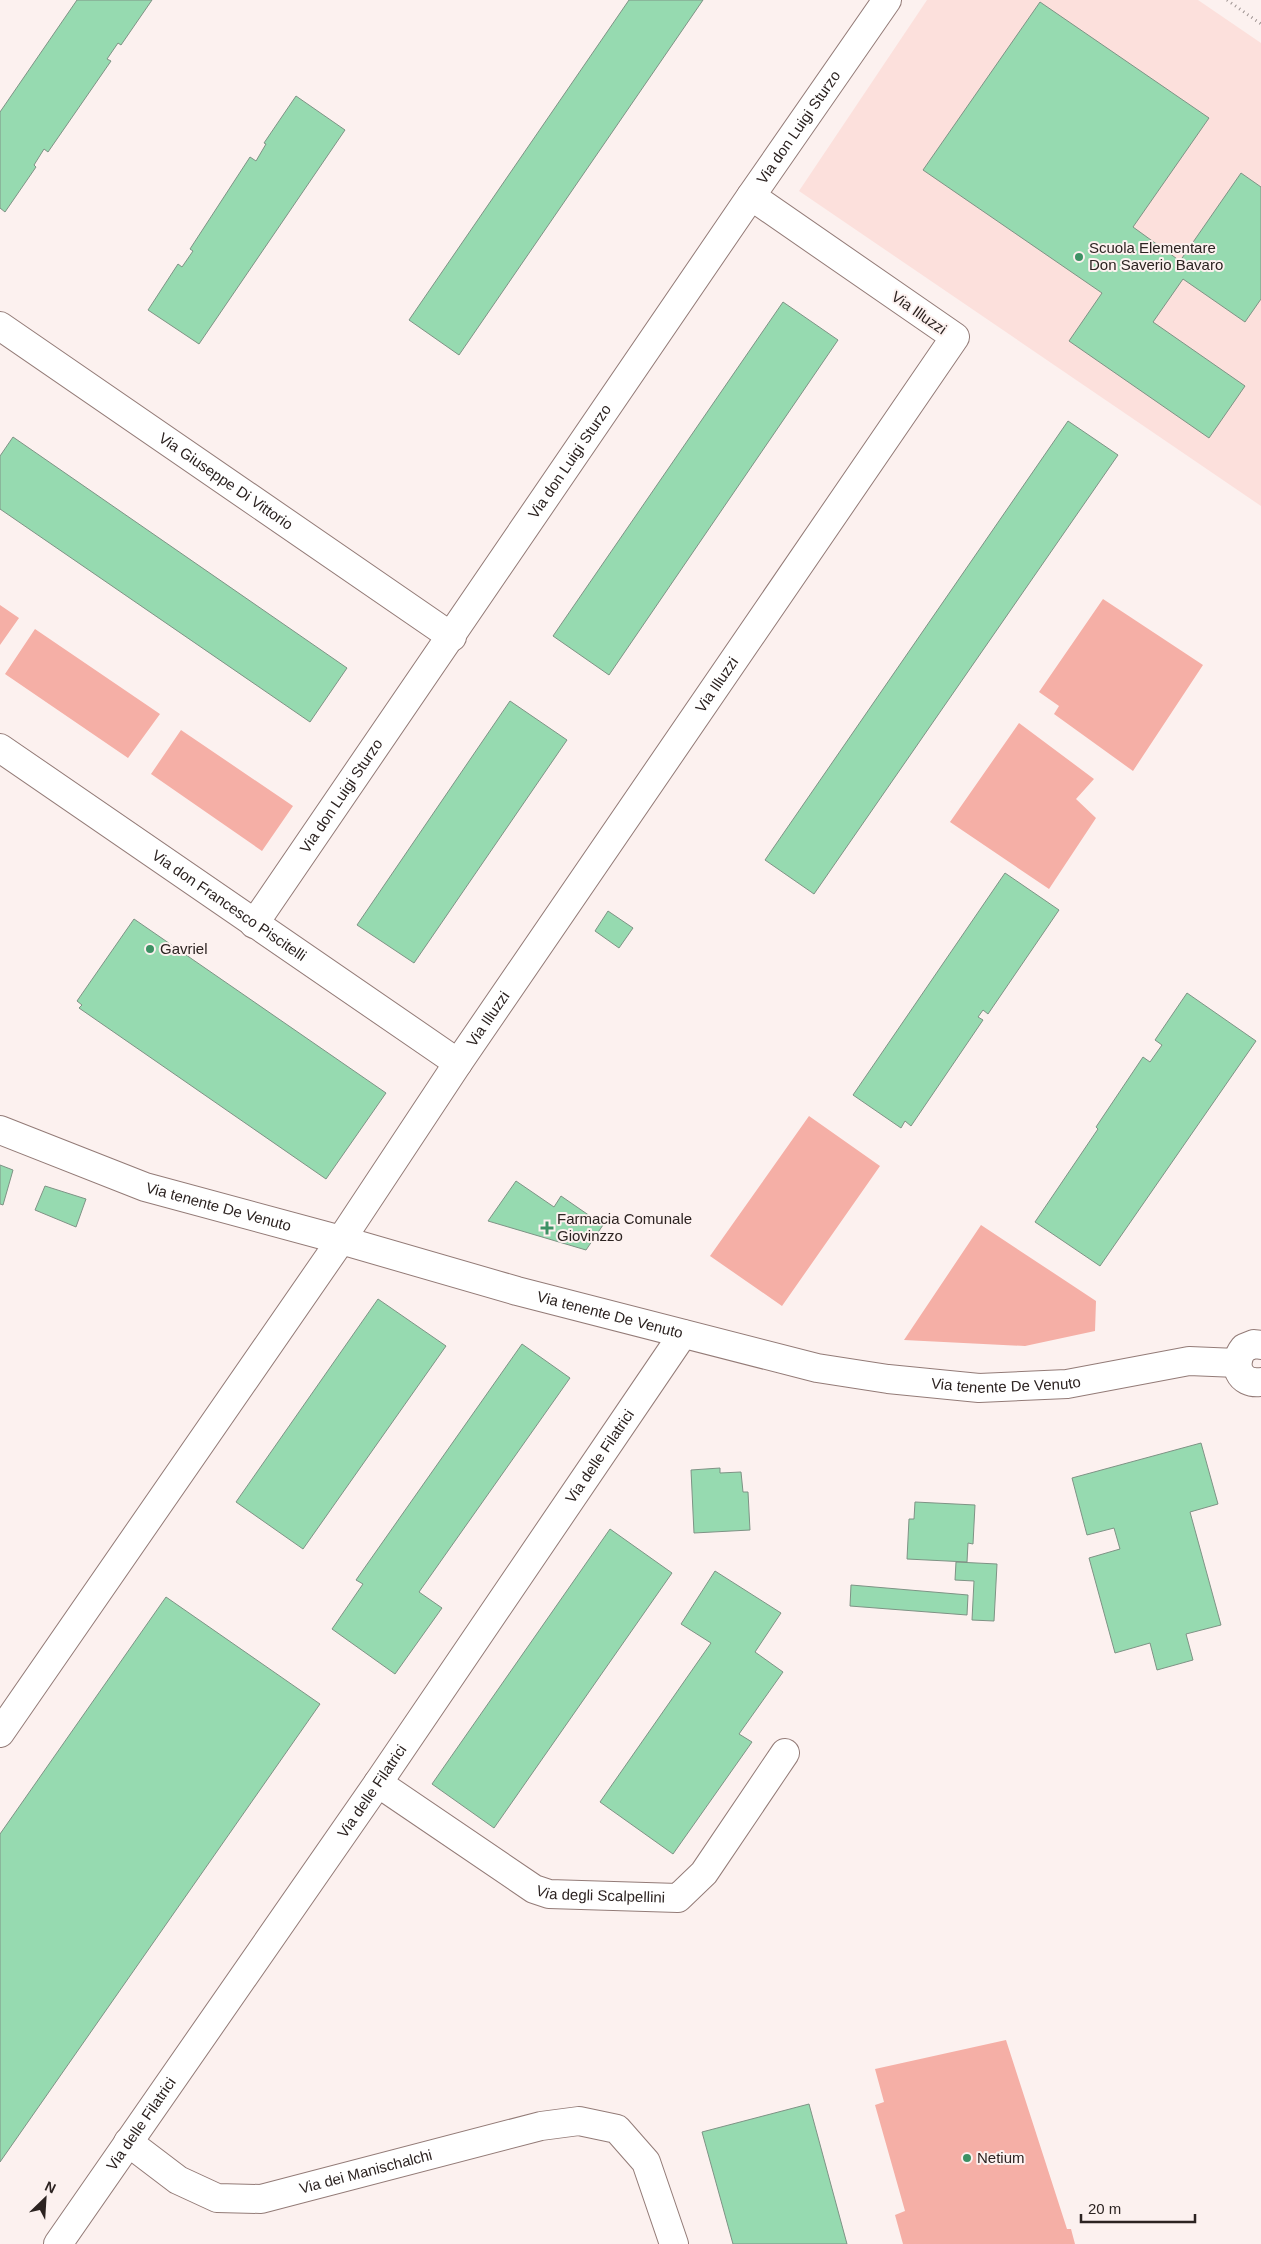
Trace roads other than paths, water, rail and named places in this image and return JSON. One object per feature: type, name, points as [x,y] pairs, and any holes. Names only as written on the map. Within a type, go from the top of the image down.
[{"type":"street","name":"Via don Luigi Sturzo","points":[[254,924],[887,0]]},
{"type":"street","name":"Via Illuzzi","points":[[0,1733],[341,1240],[458,1063],[955,337],[751,196]]},
{"type":"street","name":"Via Giuseppe Di Vittorio","points":[[2,333],[452,637]]},
{"type":"street","name":"Via don Francesco Piscitelli","points":[[0,748],[458,1063]]},
{"type":"street","name":"Via tenente De Venuto","points":[[0,1130],[146,1187],[341,1240],[517,1292],[817,1368],[888,1379],[979,1388],[1067,1384],[1189,1361],[1237,1363]]},
{"type":"street","name":"Via delle Filatrici","points":[[58,2244],[378,1783],[683,1334]]},
{"type":"street","points":[[1260,1386],[1243,1378],[1237,1369],[1237,1363],[1244,1348],[1254,1344],[1261,1345]]},
{"type":"street","name":"Via degli Scalpellini","points":[[378,1783],[534,1890],[549,1894],[678,1898],[704,1873],[785,1753]]},
{"type":"street","name":"Via dei Manischalchi","points":[[128,2142],[178,2180],[217,2198],[261,2199],[541,2126],[579,2121],[617,2129],[646,2162],[674,2244]]},
{"type":"place","name":"Scuola Elementare Don Saverio Bavaro","points":[[1079,257]]},
{"type":"place","name":"Gavriel","points":[[150,949]]},
{"type":"place","name":"Farmacia Comunale Giovinzzo","points":[[547,1228]]},
{"type":"place","name":"Netium","points":[[967,2158]]}]
